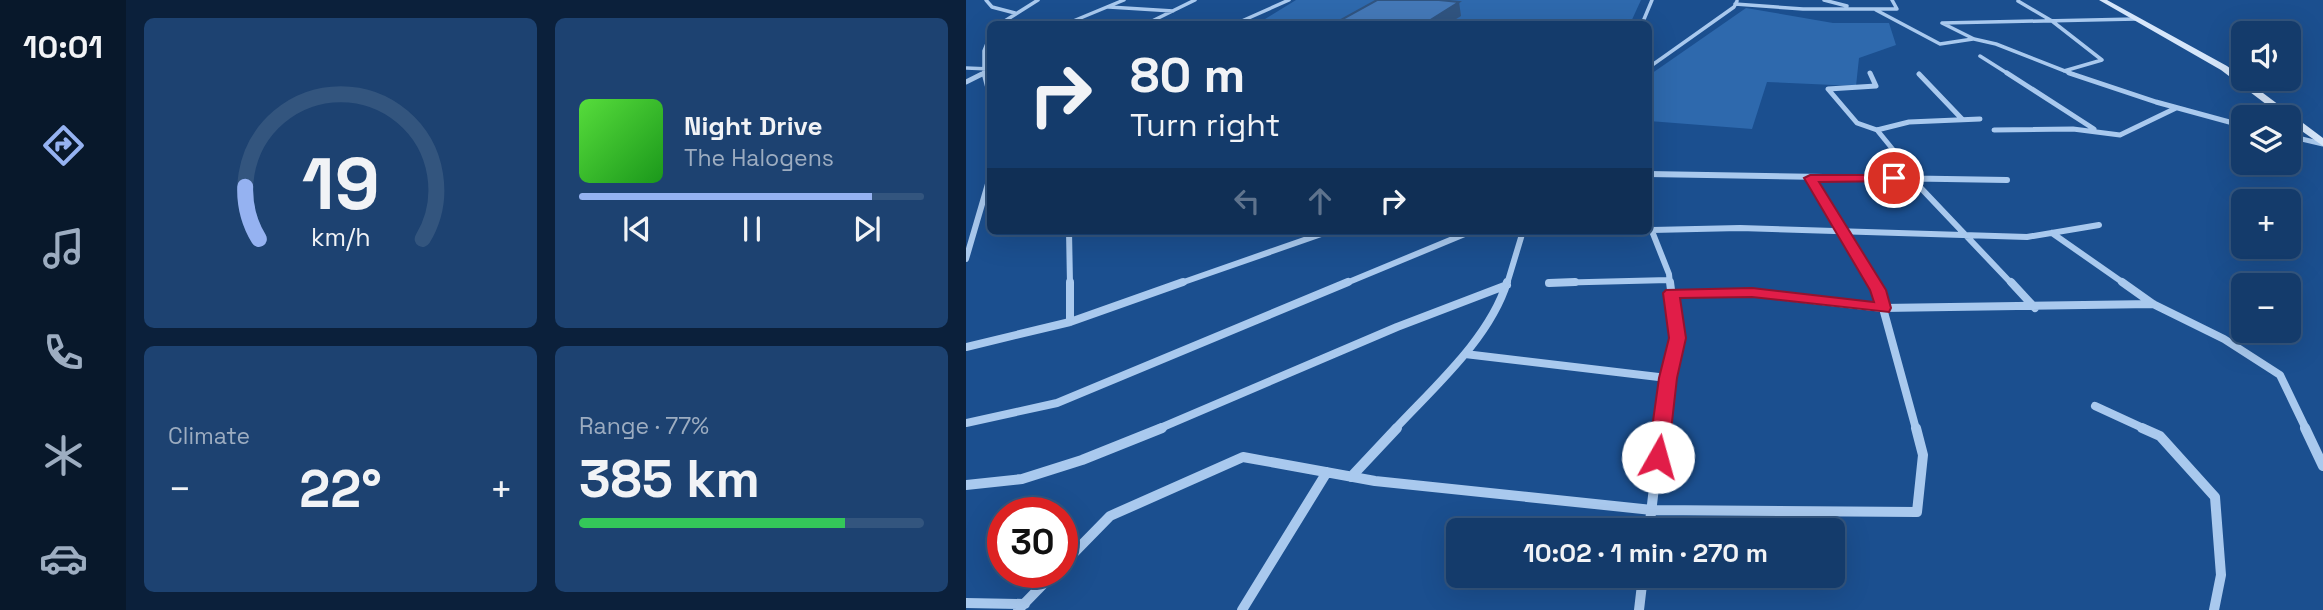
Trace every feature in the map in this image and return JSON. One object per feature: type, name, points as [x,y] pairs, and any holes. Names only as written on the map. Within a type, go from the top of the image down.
[{"type":"street","points":[[986,0],[992,7],[1015,13]]},
{"type":"street","points":[[1004,21],[1038,0]]},
{"type":"street","points":[[1074,21],[1124,0]]},
{"type":"street","points":[[1152,21],[1195,0]]},
{"type":"street","points":[[1242,21],[1289,0]]},
{"type":"street","points":[[1643,21],[1652,0]]},
{"type":"street","points":[[1824,0],[1860,9]]},
{"type":"street","points":[[1652,65],[1736,2],[1803,9],[1897,9],[1892,0]]},
{"type":"street","points":[[2102,0],[2224,68],[2323,144]]},
{"type":"street","points":[[2018,1],[2052,20],[2102,60],[2064,71]]},
{"type":"street","points":[[1109,7],[1173,11]]},
{"type":"street","points":[[1875,9],[1940,44],[1974,39]]},
{"type":"street","points":[[2136,19],[1942,23],[1974,39],[1996,44],[2064,71],[2231,123]]},
{"type":"street","points":[[987,41],[983,47],[982,71],[987,87]]},
{"type":"street","points":[[1980,55],[2098,132]]},
{"type":"street","points":[[966,68],[982,71]]},
{"type":"street","points":[[966,82],[987,70]]},
{"type":"street","points":[[1870,74],[1875,86],[1870,88],[1828,89],[1857,123],[1877,130],[1917,179],[1918,185],[2035,308]]},
{"type":"street","points":[[1919,74],[1962,119]]},
{"type":"street","points":[[1994,130],[2073,128],[2120,135],[2176,108]]},
{"type":"street","points":[[1877,130],[1909,122],[1980,118]]},
{"type":"street","points":[[2301,139],[2323,144]]},
{"type":"street","points":[[1652,174],[2007,180]]},
{"type":"street","points":[[1078,549],[1111,516],[1243,457],[1351,477],[1651,510],[1917,512],[1923,456],[1878,290],[1810,178]]},
{"type":"street","points":[[966,259],[987,187]]},
{"type":"street","points":[[1652,225],[2027,237],[2099,225]]},
{"type":"street","points":[[1650,518],[1668,378],[1677,338],[1670,280],[1652,230]]},
{"type":"street","points":[[2052,233],[2154,304],[2224,339],[2280,375],[2323,466]]},
{"type":"street","points":[[1069,235],[1070,322]]},
{"type":"street","points":[[966,347],[1070,322],[1319,235]]},
{"type":"street","points":[[966,423],[1058,402],[1462,235]]},
{"type":"street","points":[[1351,477],[1465,354],[1502,299],[1522,235]]},
{"type":"street","points":[[1549,283],[1670,280]]},
{"type":"street","points":[[966,485],[1022,479],[1082,460],[1218,405],[1397,327],[1507,285]]},
{"type":"street","points":[[1671,293],[1752,293],[1883,308],[2035,308],[2154,304]]},
{"type":"street","points":[[1465,354],[1668,378]]},
{"type":"street","points":[[2095,406],[2160,436],[2215,497],[2221,575],[2214,610]]},
{"type":"street","points":[[1242,610],[1326,472]]},
{"type":"street","points":[[966,603],[1021,607],[1039,588]]},
{"type":"street","points":[[1639,610],[1642,588]]},
{"type":"shaded area","points":[[1296,0],[1641,0],[1631,21],[1262,21]]},
{"type":"shaded area","points":[[1746,8],[1833,23],[1889,23],[1896,45],[1859,58],[1856,86],[1767,82],[1752,129],[1652,121],[1652,73]]},
{"type":"building","points":[[1377,0],[1459,2],[1429,21],[1339,21]]},
{"type":"route","points":[[1658,457],[1668,378],[1677,338],[1671,293],[1752,293],[1883,308],[1878,290],[1810,178],[1894,178]]}]
